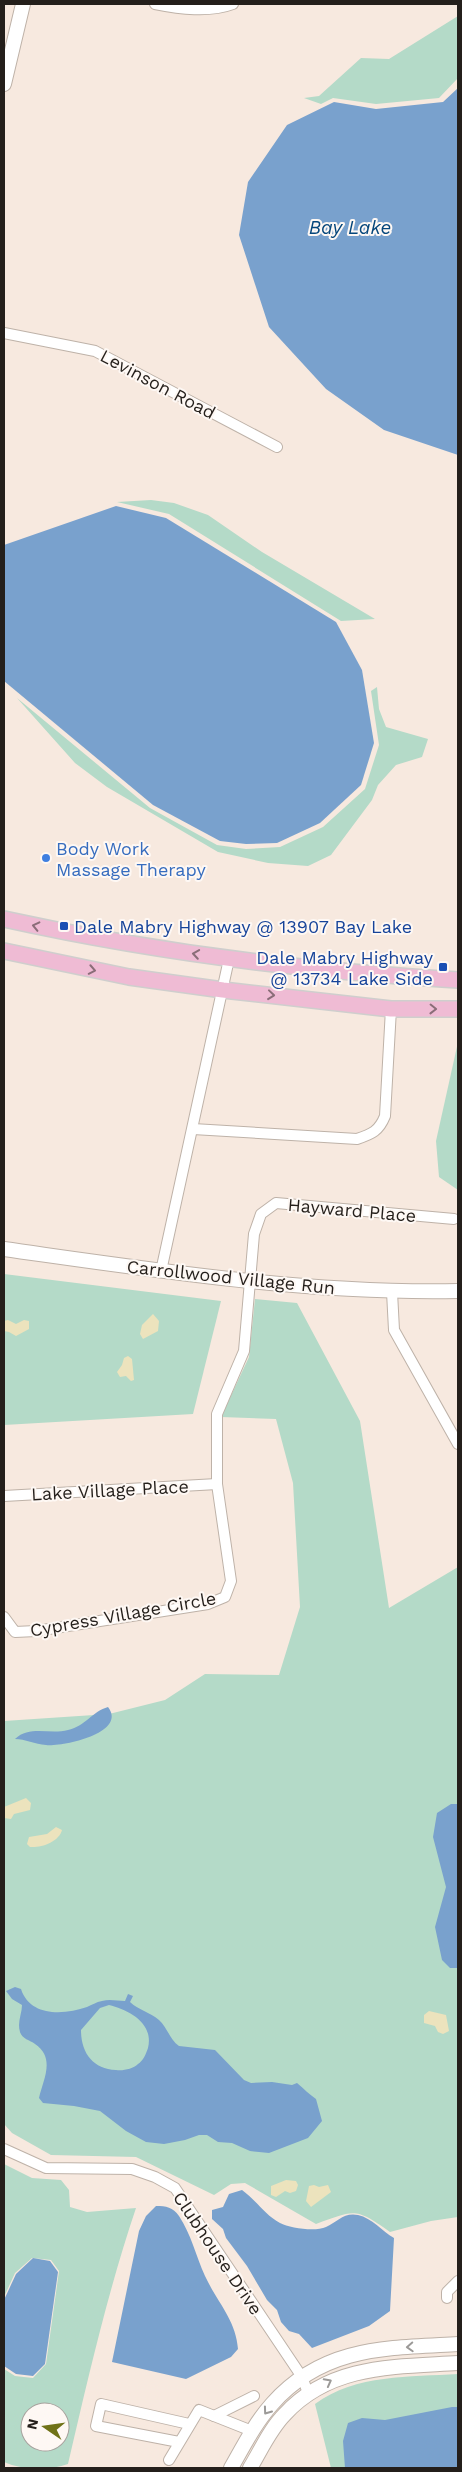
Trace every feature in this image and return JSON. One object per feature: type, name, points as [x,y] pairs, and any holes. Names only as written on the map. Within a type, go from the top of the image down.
[{"type":"main road","points":[[4,919],[66,933],[229,959],[458,980]]},
{"type":"main road","points":[[4,951],[129,976],[223,990],[391,1008],[458,1009]]},
{"type":"street","points":[[4,84],[23,4]]},
{"type":"street","points":[[155,4],[201,9],[221,8],[233,4]]},
{"type":"street","name":"Levinson Road","points":[[4,333],[95,351],[276,447]]},
{"type":"street","points":[[161,1271],[229,959]]},
{"type":"street","points":[[192,1130],[357,1139],[372,1134],[380,1127],[385,1116],[391,1008]]},
{"type":"street","name":"Hayward Place","points":[[217,1424],[217,1414],[244,1351],[248,1281],[254,1234],[261,1214],[276,1203],[454,1219]]},
{"type":"street","name":"Carrollwood Village Run","points":[[4,1249],[248,1281],[392,1292],[458,1291]]},
{"type":"street","points":[[392,1292],[394,1330],[458,1444]]},
{"type":"street","name":"Cypress Village Circle","points":[[4,1616],[16,1632],[36,1631],[208,1604],[226,1597],[231,1581],[217,1484],[217,1424]]},
{"type":"street","name":"Lake Village Place","points":[[4,1496],[217,1484]]},
{"type":"street","name":"Clubhouse Drive","points":[[4,2149],[46,2168],[132,2169],[155,2177],[175,2188],[302,2376],[308,2394]]},
{"type":"street","points":[[447,2298],[447,2292],[458,2280]]},
{"type":"street","points":[[231,2468],[252,2431],[272,2404],[302,2376],[342,2356],[374,2349],[458,2344]]},
{"type":"street","points":[[250,2468],[284,2414],[308,2394],[346,2374],[369,2368],[458,2363]]},
{"type":"street","points":[[214,2416],[254,2396]]},
{"type":"street","points":[[179,2442],[96,2426],[101,2404],[189,2424]]},
{"type":"street","points":[[169,2460],[199,2410],[252,2431]]},
{"type":"green space","points":[[458,16],[458,78],[439,98],[376,104],[333,98],[321,104],[304,98],[319,96],[361,58],[389,59]]},
{"type":"green space","points":[[151,500],[174,503],[208,515],[262,552],[375,619],[341,621],[169,514],[117,502]]},
{"type":"green space","points":[[377,687],[379,709],[386,727],[428,739],[422,757],[396,765],[378,785],[372,800],[331,855],[308,866],[268,863],[218,852],[107,787],[75,763],[17,698],[150,808],[217,845],[246,849],[280,847],[323,827],[365,789],[379,745],[371,691]]},
{"type":"green space","points":[[458,1042],[458,1190],[439,1177],[436,1141]]},
{"type":"green space","points":[[4,1274],[221,1301],[193,1414],[4,1425]]},
{"type":"green space","points":[[255,1299],[297,1303],[360,1421],[389,1608],[458,1567],[458,2217],[431,2221],[390,2232],[369,2218],[354,2213],[316,2224],[245,2183],[231,2184],[214,2195],[136,2157],[51,2155],[12,2133],[4,2124],[4,1721],[109,1714],[165,1700],[205,1674],[279,1675],[300,1607],[293,1483],[276,1419],[221,1417],[249,1357]]},
{"type":"green space","points":[[4,2164],[32,2178],[61,2180],[69,2190],[70,2207],[87,2212],[136,2208],[107,2303],[68,2464],[53,2468],[19,2467],[4,2462],[4,2369],[15,2376],[33,2378],[46,2364],[59,2271],[51,2260],[32,2258],[15,2273],[4,2297]]},
{"type":"green space","points":[[458,2374],[458,2468],[331,2468],[315,2404],[331,2394],[366,2382],[402,2377]]},
{"type":"sand","points":[[153,1314],[159,1321],[158,1331],[143,1339],[140,1334],[142,1325]]},
{"type":"sand","points":[[8,1320],[16,1324],[24,1320],[29,1321],[29,1329],[16,1336],[4,1331],[4,1321]]},
{"type":"sand","points":[[128,1356],[132,1359],[134,1380],[131,1381],[126,1376],[120,1377],[117,1372],[124,1358]]},
{"type":"sand","points":[[26,1798],[31,1803],[30,1810],[14,1814],[11,1819],[4,1818],[4,1807]]},
{"type":"sand","points":[[56,1827],[62,1830],[53,1841],[34,1847],[30,1847],[27,1844],[29,1837],[47,1834]]},
{"type":"sand","points":[[429,2011],[446,2015],[449,2031],[443,2034],[438,2032],[435,2026],[424,2023],[424,2015]]},
{"type":"sand","points":[[286,2180],[296,2181],[298,2185],[296,2191],[290,2193],[285,2191],[276,2197],[271,2195],[271,2186]]},
{"type":"sand","points":[[328,2185],[331,2192],[311,2207],[306,2201],[309,2186],[319,2187]]},
{"type":"water","name":"Bay Lake","points":[[458,88],[458,455],[384,430],[326,389],[269,327],[239,235],[248,182],[287,125],[334,102],[376,109],[443,102]]},
{"type":"water","points":[[116,506],[166,518],[336,622],[362,670],[374,743],[361,785],[320,823],[277,843],[246,844],[220,841],[153,805],[4,681],[4,545]]},
{"type":"water","points":[[108,1707],[112,1716],[109,1724],[101,1731],[78,1741],[54,1745],[15,1739],[27,1732],[61,1731],[74,1728]]},
{"type":"water","points":[[451,1804],[458,1804],[458,1968],[450,1968],[442,1960],[435,1927],[446,1887],[433,1837],[437,1813]]},
{"type":"water","points":[[15,1987],[21,1989],[25,1998],[32,2005],[49,2012],[78,2010],[105,2000],[125,2001],[128,1994],[133,1996],[130,2002],[159,2020],[179,2046],[215,2050],[244,2080],[251,2083],[272,2082],[292,2085],[297,2083],[316,2099],[322,2121],[308,2138],[269,2153],[250,2151],[232,2143],[218,2142],[207,2135],[199,2135],[164,2144],[146,2142],[126,2131],[100,2111],[43,2103],[39,2098],[47,2062],[41,2050],[21,2034],[19,2025],[22,2005],[12,1999],[6,1991]],"holes":[[[109,2005],[132,2014],[144,2025],[147,2031],[149,2039],[145,2055],[141,2061],[128,2069],[101,2067],[90,2058],[83,2046],[81,2030],[100,2008]]]},
{"type":"water","points":[[242,2190],[270,2216],[284,2225],[303,2229],[316,2229],[326,2227],[345,2216],[353,2214],[372,2222],[394,2238],[390,2311],[369,2326],[312,2348],[299,2334],[289,2331],[281,2322],[277,2310],[267,2300],[247,2266],[226,2238],[223,2229],[212,2219],[212,2210],[223,2207],[229,2194]]},
{"type":"water","points":[[156,2206],[169,2208],[179,2216],[205,2276],[230,2320],[237,2339],[238,2349],[231,2357],[186,2379],[112,2362],[139,2231],[146,2216]]},
{"type":"water","points":[[33,2258],[50,2261],[58,2272],[45,2364],[33,2376],[16,2374],[4,2366],[4,2300],[16,2274]]},
{"type":"water","points":[[458,2407],[458,2468],[345,2468],[343,2441],[348,2423],[362,2418],[385,2420]]},
{"type":"place","name":"Body Work Massage Therapy","points":[[46,858]]},
{"type":"place","name":"Dale Mabry Highway @ 13907 Bay Lake","points":[[64,926]]},
{"type":"place","name":"Dale Mabry Highway @ 13734 Lake Side","points":[[443,967]]}]
